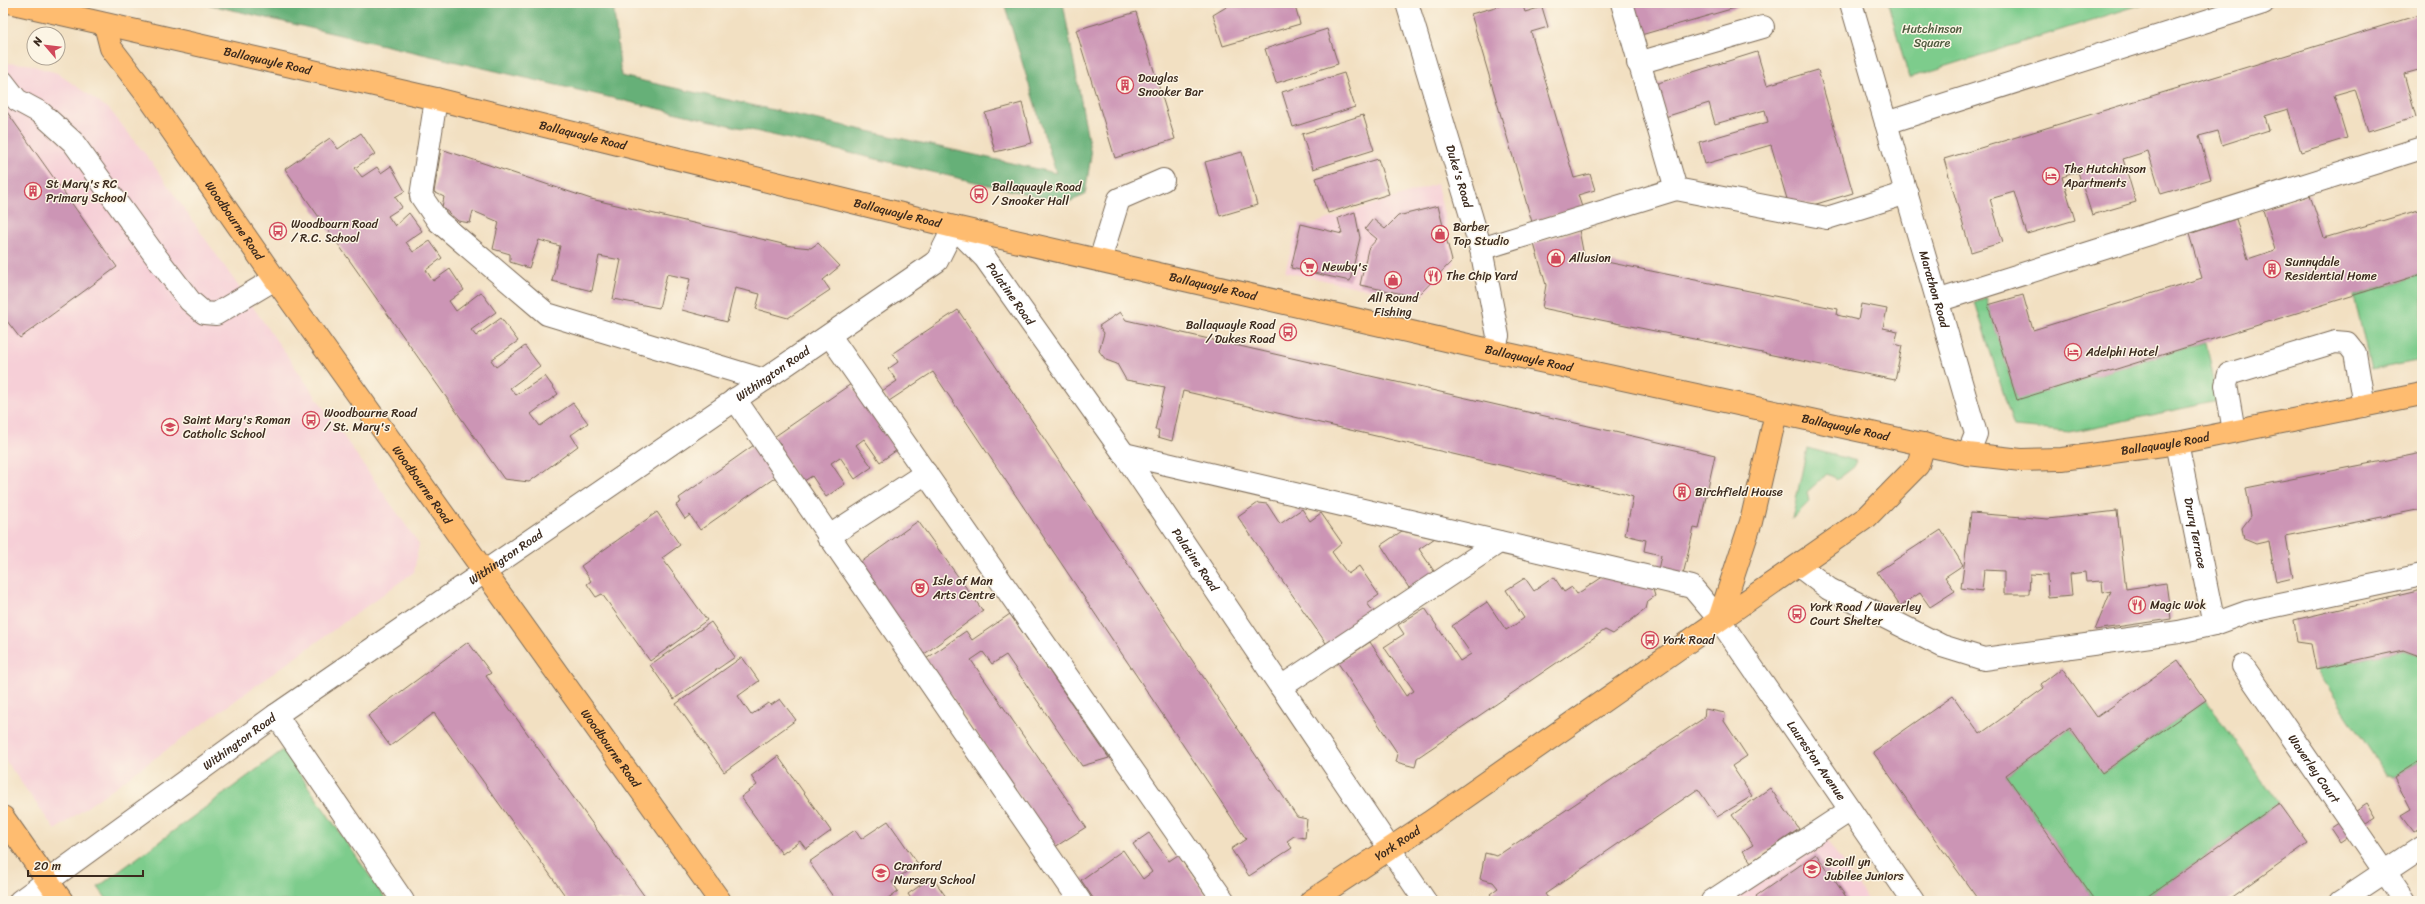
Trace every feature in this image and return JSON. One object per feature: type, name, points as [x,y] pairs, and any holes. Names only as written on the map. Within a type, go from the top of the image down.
[{"type":"main road","name":"Ballaquayle Road","points":[[13,3],[105,25],[436,98],[954,227],[1494,351],[1968,454],[2021,460],[2062,459],[2177,442],[2422,394]]},
{"type":"main road","name":"Woodbourne Road","points":[[105,25],[111,48],[147,94],[275,279],[486,571],[720,901]]},
{"type":"main road","points":[[1719,619],[1751,522],[1776,413]]},
{"type":"main road","name":"York Road","points":[[1311,901],[1391,848],[1719,619],[1799,566],[1867,517],[1918,465],[1924,444]]},
{"type":"main road","points":[[3,818],[62,901]]},
{"type":"street","name":"Duke's Road","points":[[1407,3],[1481,249],[1498,336],[1494,351]]},
{"type":"street","points":[[1622,3],[1638,63],[1676,189]]},
{"type":"street","points":[[1851,3],[1886,123],[2263,3]]},
{"type":"street","points":[[1638,63],[1763,27]]},
{"type":"street","points":[[3,82],[17,100],[41,113],[73,142],[190,301],[204,313],[216,314],[275,279]]},
{"type":"street","points":[[436,98],[421,196],[438,220],[541,309],[547,314],[764,380]]},
{"type":"street","name":"Marathon Road","points":[[1886,123],[1976,434],[1968,454]]},
{"type":"street","points":[[1937,300],[2422,148]]},
{"type":"street","points":[[1100,260],[1119,199],[1162,180]]},
{"type":"street","points":[[1481,249],[1676,189],[1827,218],[1906,193]]},
{"type":"street","name":"Withington Road","points":[[20,901],[276,715],[830,336],[937,261],[954,227]]},
{"type":"street","name":"Palatine Road","points":[[954,227],[985,258],[1124,454],[1391,848],[1425,901]]},
{"type":"street","points":[[830,336],[1224,901]]},
{"type":"street","points":[[2234,431],[2226,385],[2229,374],[2335,342],[2346,343],[2355,353],[2364,406]]},
{"type":"street","points":[[735,400],[1080,901]]},
{"type":"street","name":"Drury Terrace","points":[[2177,442],[2214,624]]},
{"type":"street","name":"Laureston Avenue","points":[[1124,454],[1692,587],[1719,619],[1913,901]]},
{"type":"street","points":[[828,537],[926,473]]},
{"type":"street","points":[[1281,687],[1499,542]]},
{"type":"street","points":[[1799,566],[1829,589],[1935,642],[1984,659],[2179,632],[2214,624],[2247,612],[2422,575]]},
{"type":"street","name":"Waverley Court","points":[[2243,666],[2386,871],[2405,901]]},
{"type":"street","points":[[276,715],[403,901]]},
{"type":"street","points":[[1712,901],[1850,810]]},
{"type":"street","points":[[2341,901],[2422,847]]},
{"type":"shaded area","name":"Saint Mary's Roman Catholic School","points":[[3,63],[26,64],[26,66],[34,66],[57,73],[109,109],[150,160],[419,544],[414,572],[55,830],[3,757]]},
{"type":"shaded area","points":[[1437,184],[1455,263],[1419,300],[1285,272],[1299,223],[1310,225]]},
{"type":"shaded area","name":"Scoill yn Jubilee Juniors","points":[[1825,837],[1868,901],[1730,901]]},
{"type":"green space","points":[[202,3],[613,3],[621,76],[1056,173],[1004,3],[1063,3],[1091,155],[1085,195],[1066,203]]},
{"type":"green space","name":"Hutchinson Square","points":[[1888,3],[2146,3],[1909,78]]},
{"type":"green space","points":[[2422,274],[2422,360],[2371,370],[2354,296]]},
{"type":"green space","points":[[1986,297],[2017,399],[2206,342],[2218,401],[2070,432],[2014,427],[1975,303]]},
{"type":"green space","points":[[1807,448],[1857,461],[1854,467],[1838,479],[1827,474],[1807,492],[1809,502],[1792,519]]},
{"type":"green space","points":[[2403,650],[2422,657],[2422,759],[2394,777],[2386,774],[2316,669]]},
{"type":"green space","points":[[2206,700],[2279,803],[2141,901],[2095,901],[2006,775],[2070,728],[2103,773]]},
{"type":"green space","points":[[283,750],[387,901],[108,901],[98,887]]},
{"type":"building","points":[[1233,3],[1294,3],[1300,24],[1223,46],[1213,15]]},
{"type":"building","points":[[1509,3],[1522,3],[1525,12],[1542,7],[1548,27],[1531,32],[1574,178],[1590,174],[1595,190],[1578,195],[1582,207],[1532,222],[1471,14]]},
{"type":"building","points":[[1632,3],[1752,3],[1641,35]]},
{"type":"building","name":"Douglas Snooker Bar","points":[[1136,12],[1175,139],[1115,158],[1076,30]]},
{"type":"building","points":[[2422,14],[2422,69],[2404,74],[2416,117],[2368,132],[2355,89],[2334,95],[2347,138],[2301,152],[2288,109],[2265,116],[2269,130],[2222,145],[2218,131],[2199,136],[2211,179],[2161,194],[2148,151],[2123,159],[2136,202],[2092,215],[2078,172],[2062,177],[2075,220],[2027,234],[2014,192],[1990,199],[2003,242],[1971,252],[1944,159]]},
{"type":"building","points":[[1327,29],[1338,64],[1276,83],[1265,49]]},
{"type":"building","points":[[1757,52],[1767,85],[1818,70],[1853,193],[1813,205],[1787,199],[1771,145],[1705,164],[1699,142],[1768,122],[1765,110],[1715,124],[1709,103],[1665,117],[1655,84]]},
{"type":"building","points":[[1344,73],[1355,107],[1293,127],[1282,92]]},
{"type":"building","points":[[1022,103],[1032,143],[995,152],[985,113]]},
{"type":"building","name":"St Mary's RC Primary School","points":[[7,112],[117,267],[20,338],[3,316],[3,115]]},
{"type":"building","points":[[1363,115],[1374,150],[1313,169],[1302,134]]},
{"type":"building","points":[[361,133],[375,154],[355,168],[362,177],[377,167],[381,173],[391,166],[405,191],[395,197],[402,207],[388,216],[395,226],[409,213],[422,231],[406,242],[413,252],[430,241],[442,258],[426,270],[433,281],[450,269],[464,290],[449,301],[456,311],[481,292],[496,312],[471,330],[476,336],[501,318],[518,341],[491,360],[496,367],[525,346],[540,366],[510,388],[516,395],[545,376],[558,394],[531,414],[540,426],[573,403],[588,423],[571,435],[578,446],[529,482],[504,479],[285,169],[330,138],[338,149]]},
{"type":"building","points":[[441,149],[591,199],[791,246],[811,248],[818,243],[840,266],[823,280],[830,290],[788,318],[756,309],[760,294],[735,288],[727,322],[682,310],[690,279],[667,274],[659,308],[613,299],[621,260],[599,256],[592,291],[552,281],[560,246],[539,240],[529,268],[510,262],[510,254],[493,249],[499,222],[473,211],[470,223],[458,221],[442,207],[444,197],[434,192]]},
{"type":"building","points":[[1242,152],[1257,205],[1220,216],[1205,162]]},
{"type":"building","points":[[1378,159],[1389,194],[1328,213],[1316,178]]},
{"type":"building","points":[[2310,195],[2324,238],[2422,209],[2422,274],[2017,400],[1988,305],[2023,295],[2033,330],[2202,278],[2189,234],[2236,219],[2248,259],[2275,250],[2263,210]]},
{"type":"building","points":[[1438,206],[1452,261],[1417,297],[1360,285],[1368,249],[1377,239],[1365,229],[1373,219],[1385,229],[1398,216]]},
{"type":"building","points":[[1355,212],[1360,238],[1350,281],[1291,268],[1301,224],[1342,234],[1338,218]]},
{"type":"building","points":[[1579,230],[1584,256],[1592,259],[1838,309],[1837,315],[1858,320],[1861,304],[1887,309],[1883,328],[1898,331],[1895,344],[1902,346],[1895,380],[1542,308],[1546,285],[1534,244]]},
{"type":"building","points":[[958,310],[1297,817],[1307,819],[1305,838],[1294,836],[1287,841],[1292,848],[1249,876],[1231,849],[1246,839],[933,372],[889,401],[882,391],[897,381],[888,369],[898,362],[893,353]]},
{"type":"building","points":[[1120,312],[1126,320],[1715,455],[1699,529],[1694,528],[1683,575],[1658,570],[1661,555],[1644,551],[1646,540],[1625,535],[1633,497],[1624,494],[1183,391],[1172,441],[1158,437],[1159,430],[1155,430],[1165,387],[1126,380],[1117,364],[1106,360],[1099,351],[1104,333],[1099,326]]},
{"type":"building","points":[[851,384],[897,450],[880,462],[864,439],[856,445],[872,467],[855,479],[840,457],[831,463],[845,484],[826,497],[812,476],[801,483],[771,439]]},
{"type":"building","points":[[754,445],[776,477],[700,530],[690,515],[685,519],[676,505],[681,502],[679,498]]},
{"type":"building","points":[[2422,453],[2422,509],[2286,536],[2293,578],[2276,582],[2269,541],[2256,544],[2244,539],[2242,528],[2251,516],[2246,488]]},
{"type":"building","points":[[1258,503],[1267,504],[1280,524],[1302,509],[1310,521],[1321,513],[1342,543],[1332,552],[1339,562],[1348,574],[1359,566],[1379,595],[1367,603],[1375,614],[1328,646],[1238,517]]},
{"type":"building","points":[[2117,511],[2126,589],[2166,583],[2171,619],[2095,630],[2111,591],[2103,593],[2102,581],[2086,582],[2085,572],[2070,574],[2072,596],[2048,598],[2047,575],[2030,574],[2029,594],[2004,594],[2004,571],[1984,570],[1982,591],[1961,588],[1971,513],[2048,519]]},
{"type":"building","points":[[657,512],[680,545],[662,558],[707,620],[650,661],[602,594],[596,597],[587,584],[591,581],[581,566]]},
{"type":"building","name":"Isle of Man Arts Centre","points":[[918,521],[983,611],[923,655],[857,565]]},
{"type":"building","points":[[1941,530],[1963,565],[1945,577],[1955,591],[1930,607],[1920,593],[1900,606],[1877,572]]},
{"type":"building","points":[[1402,531],[1435,538],[1419,549],[1436,574],[1411,591],[1381,545]]},
{"type":"building","points":[[1604,576],[1652,586],[1655,596],[1648,601],[1646,609],[1613,634],[1605,630],[1602,632],[1417,758],[1415,767],[1396,762],[1398,754],[1338,663],[1370,642],[1406,696],[1414,691],[1384,647],[1404,634],[1398,625],[1425,608],[1460,661],[1471,654],[1452,626],[1487,602],[1506,630],[1516,624],[1524,618],[1506,590],[1525,578],[1534,591],[1554,577],[1564,592],[1572,587],[1577,594]]},
{"type":"building","points":[[2422,590],[2422,657],[2403,650],[2316,669],[2311,644],[2297,642],[2294,620]]},
{"type":"building","points":[[1010,614],[1109,758],[1082,766],[1006,655],[992,664],[983,652],[971,660],[1086,827],[1055,847],[926,659],[966,631],[972,640]]},
{"type":"building","points":[[711,622],[735,657],[674,699],[650,665]]},
{"type":"building","points":[[468,642],[491,673],[486,676],[648,901],[569,901],[434,713],[390,746],[368,716]]},
{"type":"building","points":[[742,657],[759,681],[738,696],[751,715],[768,703],[771,705],[780,699],[796,720],[724,772],[676,704]]},
{"type":"building","points":[[2178,660],[2206,700],[2102,773],[2070,728],[2006,775],[2095,901],[1979,901],[1873,752],[1953,696],[1980,734],[2044,688],[2041,684],[2062,668],[2097,717]]},
{"type":"building","points":[[1705,709],[1725,713],[1724,721],[1747,756],[1732,766],[1752,796],[1717,817],[1698,789],[1545,894],[1550,901],[1495,901],[1490,894],[1498,888],[1493,882],[1480,879],[1485,853],[1497,856],[1704,718]]},
{"type":"building","points":[[778,756],[831,831],[806,849],[800,841],[782,854],[741,797],[757,785],[751,776]]},
{"type":"building","points":[[2422,759],[2422,826],[2413,832],[2401,816],[2411,810],[2394,777]]},
{"type":"building","points":[[1770,788],[1799,829],[1751,862],[1743,851],[1753,845],[1732,815]]},
{"type":"building","points":[[2279,803],[2308,843],[2227,901],[2141,901]]},
{"type":"building","points":[[2367,803],[2376,818],[2340,842],[2330,827]]},
{"type":"building","points":[[888,821],[918,864],[892,882],[898,891],[884,901],[836,901],[809,862],[855,830],[861,839]]},
{"type":"building","points":[[1149,833],[1169,861],[1178,855],[1208,898],[1204,901],[1095,901],[1081,880],[1123,850],[1143,879],[1152,872],[1133,844]]},
{"type":"building","points":[[1816,854],[1849,901],[1759,901],[1756,896]]},
{"type":"building","points":[[932,877],[949,901],[910,901],[912,900],[908,894]]},
{"type":"place","name":"Douglas Snooker Bar","points":[[1125,85]]},
{"type":"place","name":"The Hutchinson Apartments","points":[[2051,176]]},
{"type":"place","name":"St Mary's RC Primary School","points":[[33,191]]},
{"type":"place","name":"Ballaquayle Road / Snooker Hall","points":[[979,194]]},
{"type":"place","name":"Woodbourn Road / R.C. School","points":[[278,231]]},
{"type":"place","name":"Barber Top Studio","points":[[1440,234]]},
{"type":"place","name":"Allusion","points":[[1556,258]]},
{"type":"place","name":"Newby's","points":[[1309,267]]},
{"type":"place","name":"Sunnydale Residential Home","points":[[2272,269]]},
{"type":"place","name":"The Chip Yard","points":[[1433,276]]},
{"type":"place","name":"All Round Fishing","points":[[1393,280]]},
{"type":"place","name":"Ballaquayle Road / Dukes Road","points":[[1288,332]]},
{"type":"place","name":"Adelphi Hotel","points":[[2073,352]]},
{"type":"place","name":"Woodbourne Road / St. Mary's","points":[[311,420]]},
{"type":"place","name":"Saint Mary's Roman Catholic School","points":[[170,427]]},
{"type":"place","name":"Birchfield House","points":[[1682,492]]},
{"type":"place","name":"Isle of Man Arts Centre","points":[[920,588]]},
{"type":"place","name":"Magic Wok","points":[[2137,605]]},
{"type":"place","name":"York Road / Waverley Court Shelter","points":[[1797,614]]},
{"type":"place","name":"York Road","points":[[1650,640]]},
{"type":"place","name":"Scoill yn Jubilee Juniors","points":[[1812,869]]},
{"type":"place","name":"Cranford Nursery School","points":[[881,873]]}]
